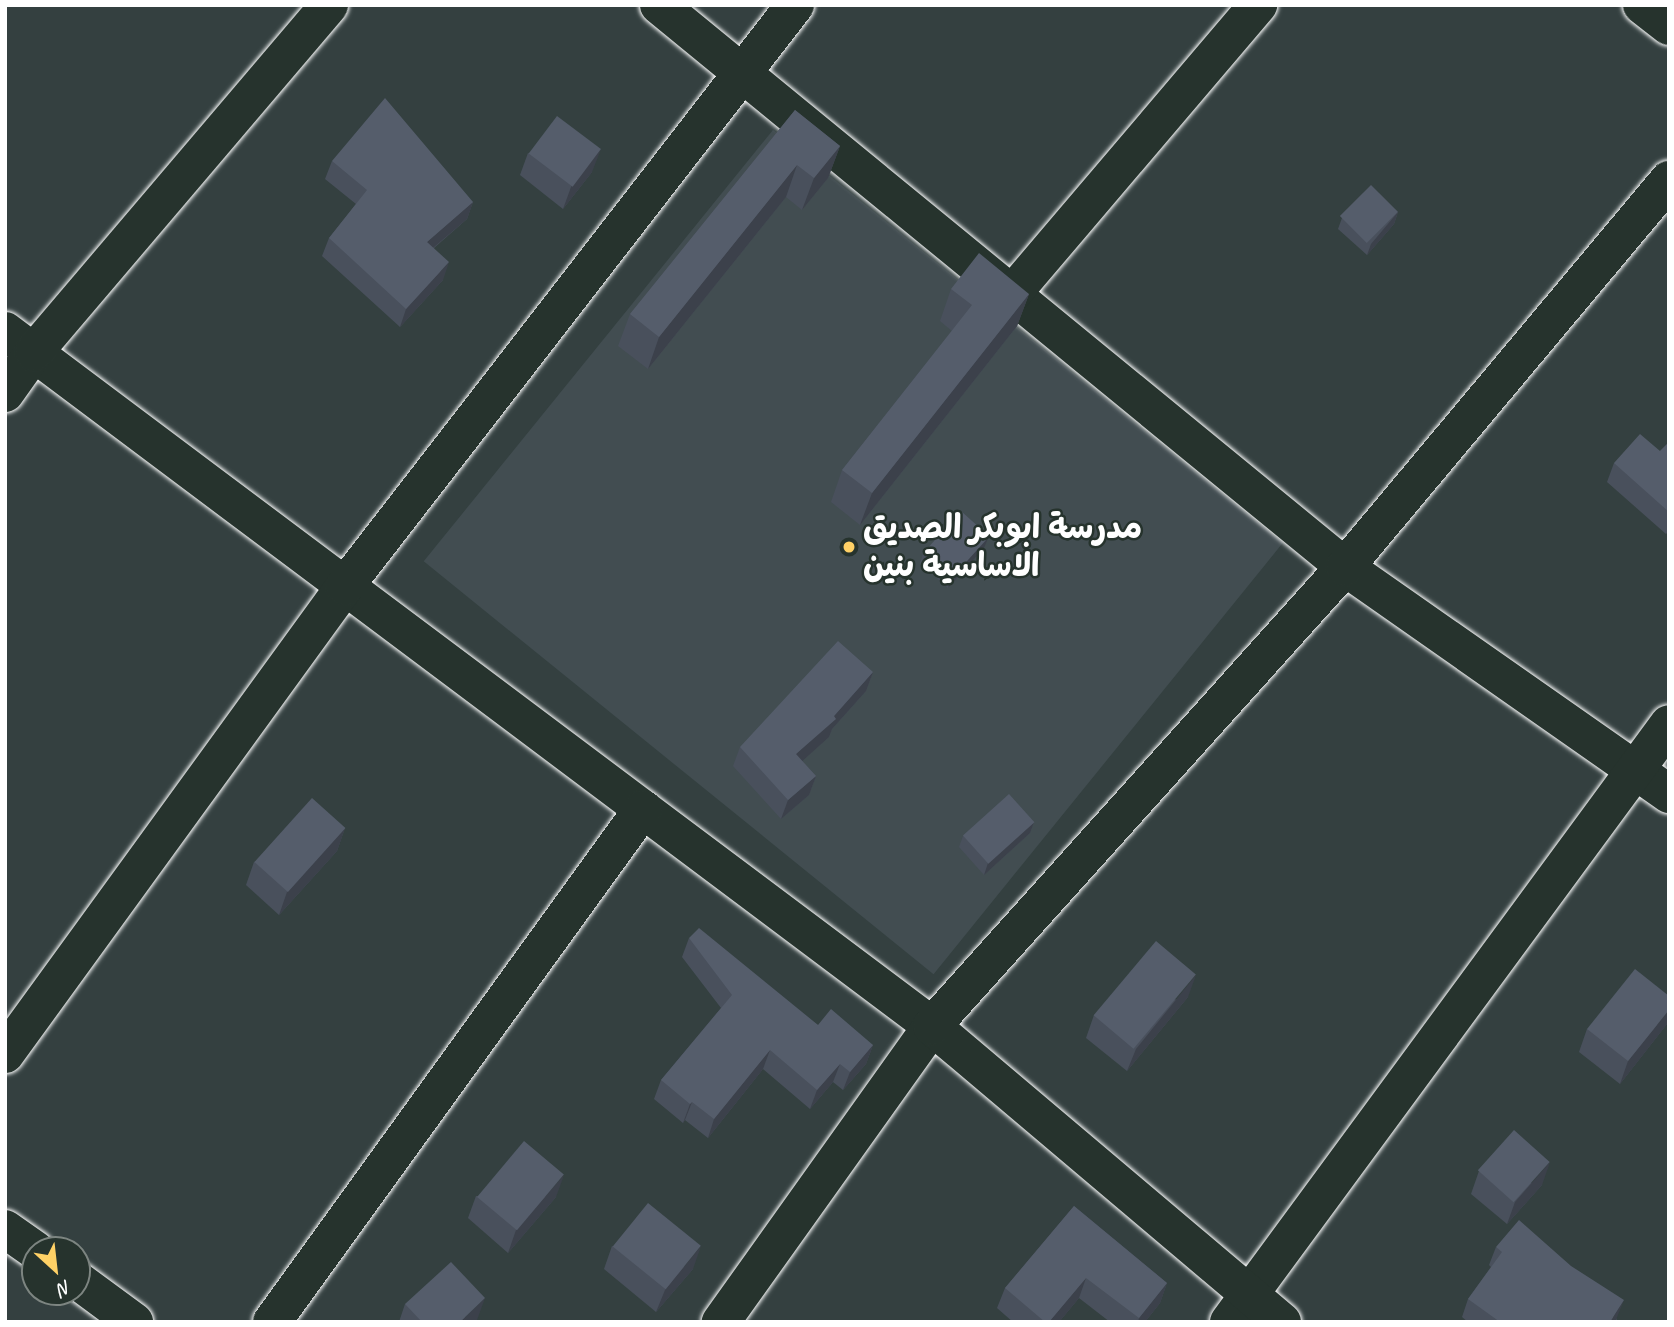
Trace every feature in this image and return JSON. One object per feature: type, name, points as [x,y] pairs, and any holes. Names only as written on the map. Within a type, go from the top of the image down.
[{"type":"street","points":[[5,393],[20,342],[329,5]]},
{"type":"street","points":[[659,5],[1345,567],[1669,794]]},
{"type":"street","points":[[5,1054],[345,586],[744,75],[795,5]]},
{"type":"street","points":[[1012,294],[1258,5]]},
{"type":"street","points":[[1642,5],[1669,26]]},
{"type":"street","points":[[721,1322],[932,1026],[1345,567],[1669,180]]},
{"type":"street","points":[[20,342],[932,1026],[1240,1309],[1282,1322]]},
{"type":"street","points":[[1240,1309],[1669,724]]},
{"type":"street","points":[[272,1322],[643,809]]},
{"type":"street","points":[[5,1229],[21,1240]]},
{"type":"street","points":[[91,1290],[134,1322]]},
{"type":"shaded area","name":"مدرسة ابوبكر الصديق الاساسية بنين","points":[[773,130],[1283,543],[934,974],[424,561]]},
{"type":"building","points":[[385,98],[473,202],[427,242],[449,262],[406,309],[329,238],[367,190],[332,161]]},
{"type":"building","points":[[795,110],[840,146],[814,178],[797,165],[659,337],[630,314]]},
{"type":"building","points":[[557,116],[601,149],[573,187],[529,154]]},
{"type":"building","points":[[1371,185],[1398,212],[1367,243],[1340,216]]},
{"type":"building","points":[[979,253],[1029,294],[872,493],[842,470],[972,305],[951,289]]},
{"type":"building","points":[[1640,434],[1660,451],[1669,442],[1669,512],[1614,463]]},
{"type":"building","points":[[961,511],[989,536],[953,577],[925,551]]},
{"type":"building","points":[[838,641],[873,672],[834,716],[836,719],[796,754],[816,776],[788,800],[740,747]]},
{"type":"building","points":[[1009,794],[1034,822],[988,864],[963,835]]},
{"type":"building","points":[[312,798],[345,828],[288,892],[254,862]]},
{"type":"building","points":[[699,928],[818,1025],[831,1009],[873,1045],[850,1072],[840,1064],[817,1090],[770,1050],[714,1119],[692,1102],[690,1104],[661,1080],[732,995],[689,938]]},
{"type":"building","points":[[1156,941],[1196,974],[1133,1049],[1094,1015]]},
{"type":"building","points":[[1635,969],[1669,996],[1669,1010],[1628,1061],[1587,1029]]},
{"type":"building","points":[[1514,1130],[1550,1162],[1514,1202],[1478,1170]]},
{"type":"building","points":[[524,1141],[564,1174],[517,1230],[477,1197]]},
{"type":"building","points":[[648,1203],[701,1246],[666,1289],[613,1247]]},
{"type":"building","points":[[1074,1206],[1167,1283],[1139,1318],[1086,1278],[1049,1322],[1045,1322],[1005,1288]]},
{"type":"building","points":[[1519,1220],[1571,1266],[1624,1300],[1610,1322],[1500,1322],[1468,1299],[1502,1252],[1496,1247]]},
{"type":"building","points":[[451,1262],[485,1298],[460,1322],[422,1322],[405,1304]]},
{"type":"place","name":"مدرسة ابوبكر الصديق الاساسية بنين","points":[[849,547]]}]
